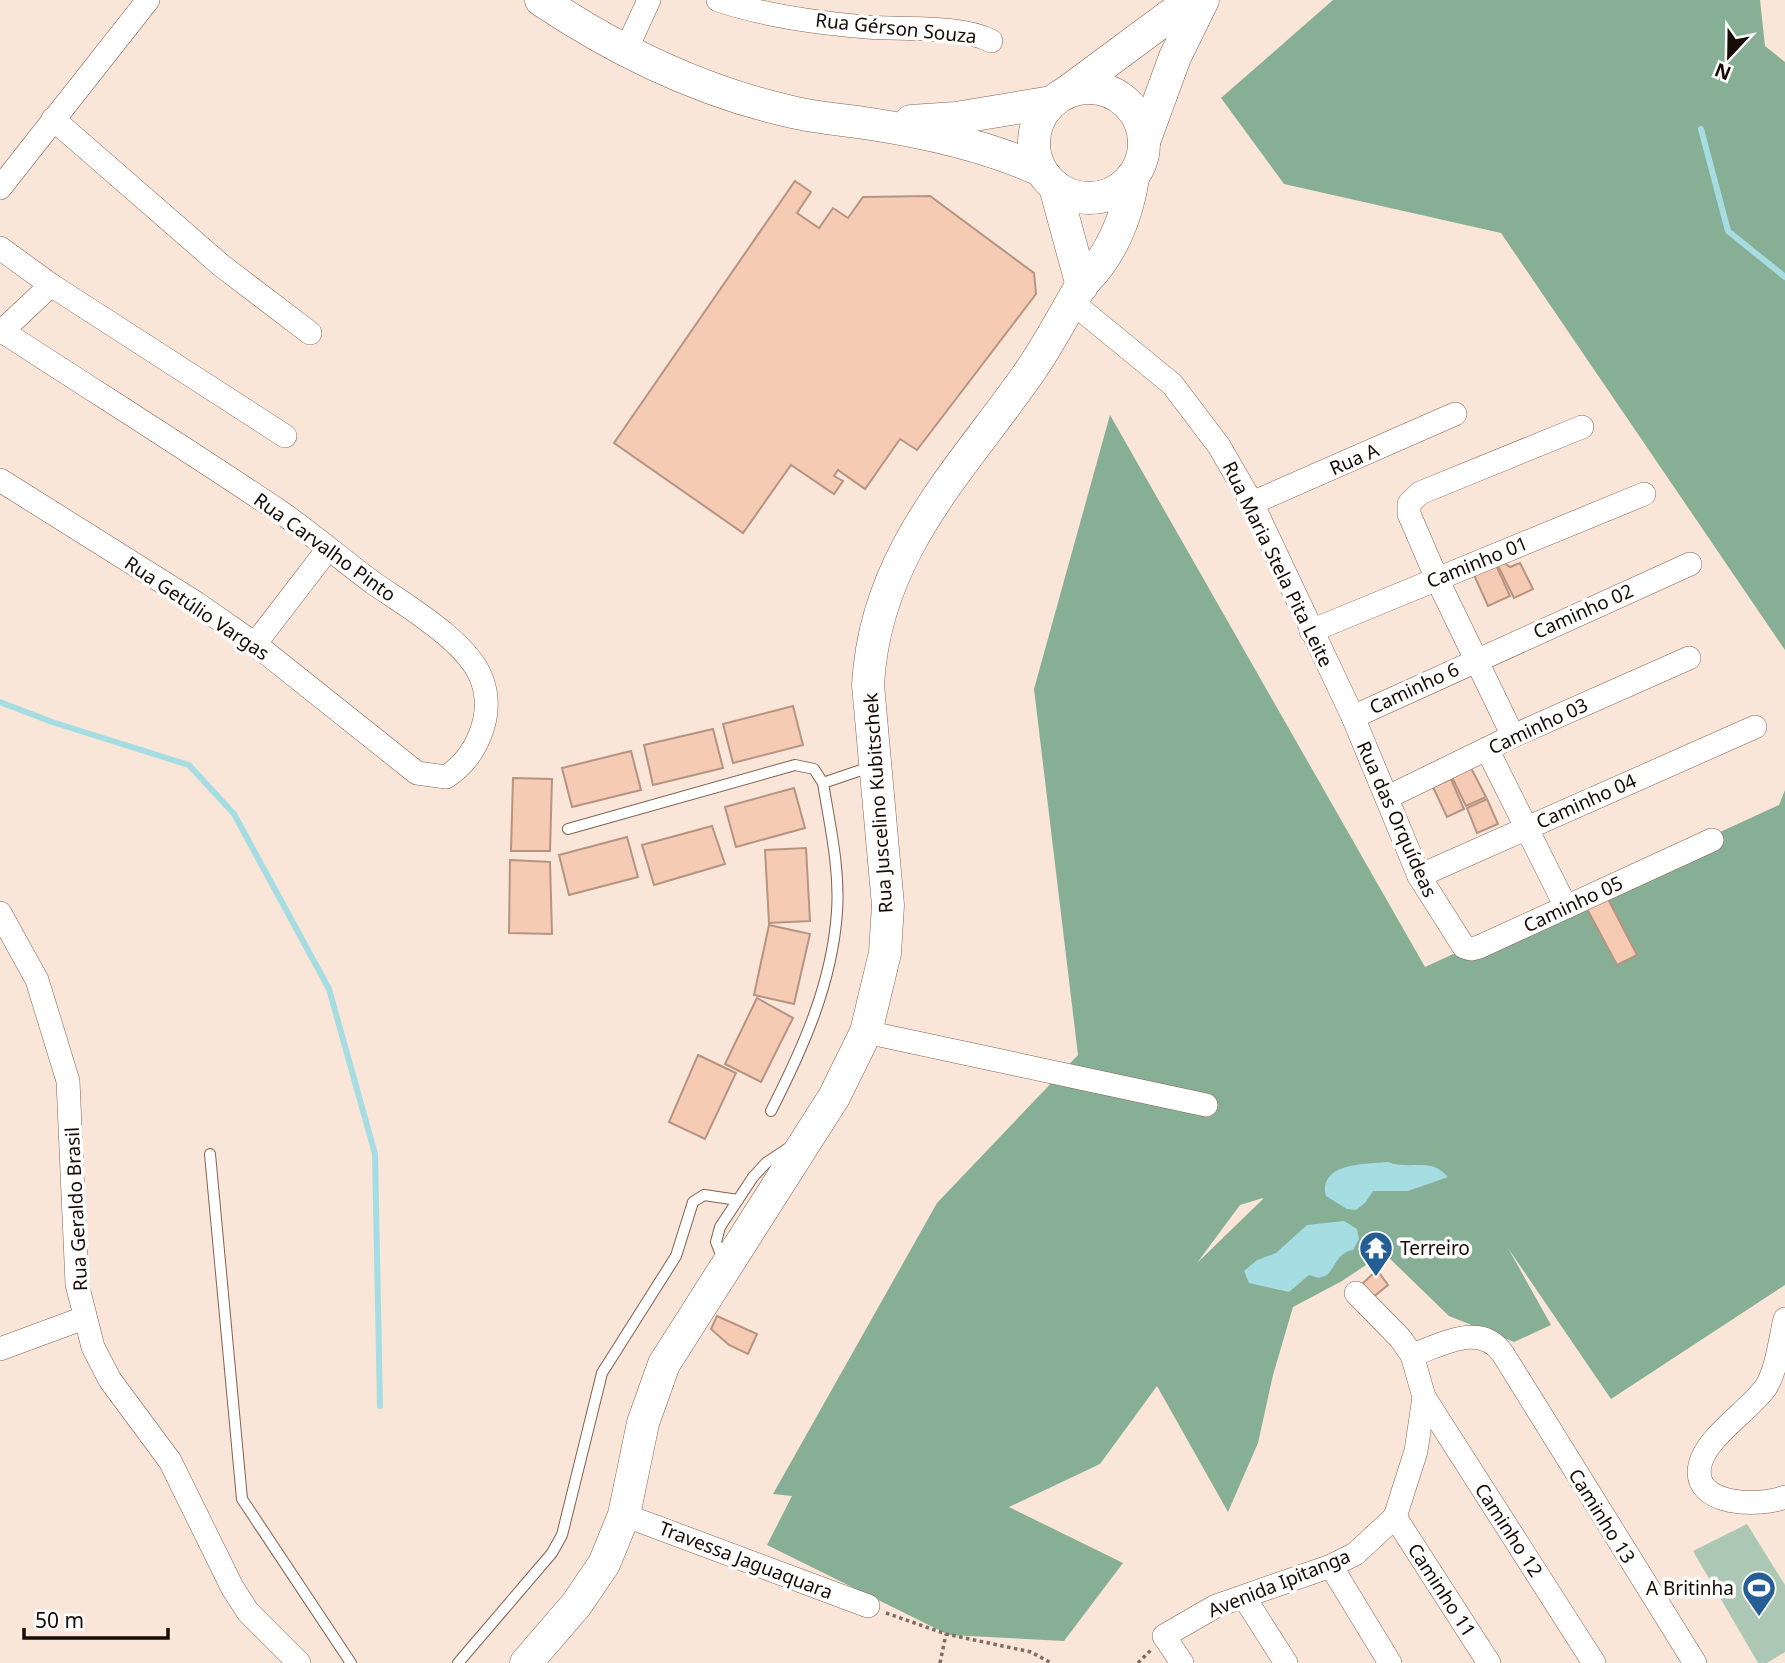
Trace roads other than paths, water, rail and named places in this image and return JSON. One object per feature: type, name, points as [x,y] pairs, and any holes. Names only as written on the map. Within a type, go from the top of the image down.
[{"type":"main road","points":[[541,0],[626,50],[697,84],[748,101],[817,117],[871,124],[974,145],[1048,178],[1087,199],[1105,197],[1121,190],[1140,166],[1145,139],[1175,57],[1203,0]]},
{"type":"main road","points":[[1078,294],[1048,178],[1034,152],[1034,134],[1040,116],[1060,97],[1191,0]]},
{"type":"main road","points":[[871,124],[956,118],[1060,97],[1089,87],[1109,91],[1127,102],[1139,119],[1145,139]]},
{"type":"main road","name":"Rua Juscelino Kubitschek","points":[[526,1663],[592,1585],[614,1543],[624,1514],[643,1423],[656,1383],[678,1338],[834,1097],[866,1032],[885,953],[888,905],[868,685],[870,653],[878,613],[892,575],[939,495],[1027,376],[1117,236],[1130,200],[1133,178]]},
{"type":"street","points":[[0,188],[148,0]]},
{"type":"street","points":[[626,50],[649,0]]},
{"type":"street","name":"Rua Gérson Souza","points":[[718,0],[778,15],[835,23],[982,36],[990,41]]},
{"type":"street","points":[[53,119],[222,266],[310,333]]},
{"type":"street","points":[[0,248],[51,285],[285,436]]},
{"type":"street","points":[[1,332],[51,285]]},
{"type":"street","name":"Rua Maria Stela Pita Leite","points":[[1078,294],[1172,384],[1219,446],[1252,503],[1353,717]]},
{"type":"street","name":"Rua Carvalho Pinto","points":[[1,332],[281,512],[446,635],[471,660],[483,681],[485,709],[480,741],[463,766],[446,777],[432,777],[417,773],[384,750]]},
{"type":"street","name":"Rua A","points":[[1252,503],[1455,414]]},
{"type":"street","points":[[1513,736],[1437,579],[1409,514],[1413,497],[1582,427]]},
{"type":"street","name":"Rua Getúlio Vargas","points":[[0,480],[196,603],[255,644],[384,750]]},
{"type":"street","name":"Caminho 01","points":[[1311,631],[1644,494]]},
{"type":"street","points":[[255,644],[328,549]]},
{"type":"street","name":"Caminho 02","points":[[1475,659],[1690,564]]},
{"type":"street","name":"Caminho 6","points":[[1353,717],[1475,659]]},
{"type":"street","name":"Caminho 03","points":[[1388,797],[1513,736],[1689,659]]},
{"type":"street","name":"Rua das Orquídeas","points":[[1353,717],[1419,876],[1444,919]]},
{"type":"street","name":"Caminho 04","points":[[1419,876],[1755,727]]},
{"type":"street","points":[[1487,749],[1566,907]]},
{"type":"street","name":"Caminho 05","points":[[1444,919],[1464,947],[1471,950],[1712,840]]},
{"type":"street","name":"Rua Geraldo Brasil","points":[[0,913],[37,980],[68,1081],[74,1163],[75,1259],[84,1318],[110,1380],[170,1461],[232,1587],[248,1612],[299,1663]]},
{"type":"street","points":[[866,1032],[1206,1105]]},
{"type":"street","points":[[1356,1293],[1400,1338],[1412,1355]]},
{"type":"street","points":[[0,1349],[84,1318]]},
{"type":"street","points":[[1785,1319],[1768,1384],[1752,1405],[1710,1445],[1699,1467],[1702,1480],[1710,1492],[1723,1499],[1759,1504],[1785,1497]]},
{"type":"street","name":"Caminho 13","points":[[1412,1355],[1473,1337],[1485,1336],[1496,1343],[1695,1663]]},
{"type":"street","name":"Avenida Ipitanga","points":[[1182,1663],[1164,1636],[1216,1606],[1331,1566],[1355,1554],[1395,1517],[1416,1451],[1424,1397],[1412,1355]]},
{"type":"street","name":"Caminho 12","points":[[1424,1397],[1594,1663]]},
{"type":"street","name":"Travessa Jaguaquara","points":[[624,1514],[868,1606]]},
{"type":"street","name":"Caminho 11","points":[[1395,1517],[1489,1663]]},
{"type":"street","points":[[1331,1566],[1390,1663]]},
{"type":"street","points":[[1244,1597],[1286,1663]]},
{"type":"lane","points":[[568,829],[795,765],[814,769],[823,783],[835,854],[835,926],[826,980],[804,1046],[771,1111]]},
{"type":"lane","points":[[823,783],[876,765]]},
{"type":"lane","points":[[725,1265],[716,1242],[717,1233],[738,1200],[765,1163],[810,1134]]},
{"type":"lane","points":[[210,1154],[242,1499],[351,1663]]},
{"type":"lane","points":[[458,1663],[552,1553],[562,1535],[602,1373],[676,1256],[693,1202],[704,1195],[738,1200]]},
{"type":"water","points":[[1388,1162],[1428,1165],[1448,1177],[1408,1191],[1373,1191],[1356,1210],[1347,1209],[1326,1196],[1326,1185],[1337,1171],[1357,1165]]},
{"type":"water","points":[[1344,1221],[1357,1229],[1359,1239],[1353,1250],[1340,1257],[1327,1275],[1319,1278],[1309,1275],[1289,1292],[1249,1283],[1244,1271],[1257,1260],[1276,1253],[1307,1225]]},
{"type":"waterway","points":[[1701,129],[1728,231],[1785,277]]},
{"type":"waterway","points":[[0,702],[52,722],[189,765],[234,814],[329,989],[375,1154],[380,1406]]},
{"type":"place","name":"Terreiro","points":[[1376,1278]]},
{"type":"place","name":"A Britinha","points":[[1759,1618]]}]
